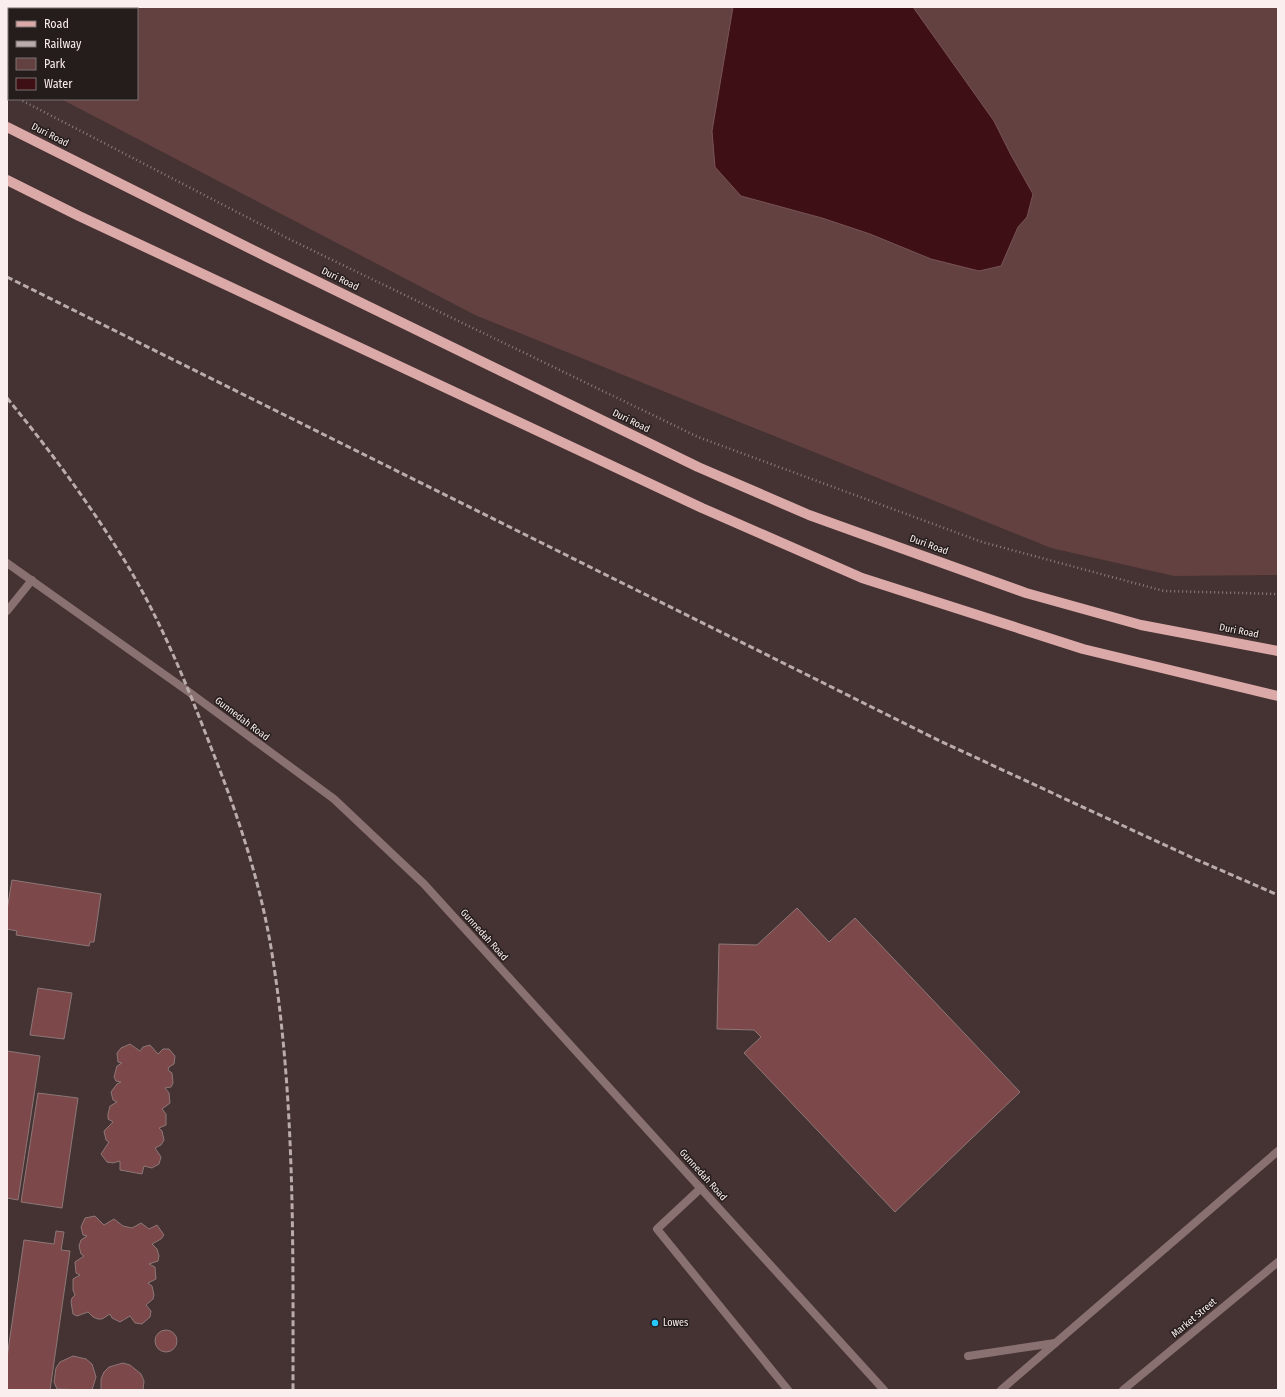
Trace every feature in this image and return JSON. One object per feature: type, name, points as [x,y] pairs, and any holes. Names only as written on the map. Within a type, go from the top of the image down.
[{"type":"main road","name":"Duri Road","points":[[7,127],[267,257],[670,453],[809,515],[1026,593],[1141,625],[1278,651]]},
{"type":"main road","points":[[7,180],[79,216],[695,505],[862,578],[1083,649],[1278,696]]},
{"type":"street","name":"Gunnedah Road","points":[[7,563],[190,692],[334,799],[424,884],[702,1188],[884,1390]]},
{"type":"street","points":[[7,612],[32,580]]},
{"type":"street","points":[[1001,1390],[1278,1151]]},
{"type":"street","points":[[702,1188],[657,1229],[788,1390]]},
{"type":"street","name":"Market Street","points":[[1123,1390],[1278,1262]]},
{"type":"street","points":[[968,1356],[1055,1343]]},
{"type":"path","points":[[21,100],[289,239],[698,437],[989,544],[1164,591],[1278,594]]},
{"type":"green space","points":[[7,7],[1278,7],[1278,575],[1174,576],[1051,548],[475,315],[63,100],[138,100],[138,8],[8,8],[7,71]]},
{"type":"water","points":[[733,7],[913,7],[994,121],[1033,194],[1027,217],[1018,227],[1001,266],[979,271],[931,259],[870,234],[822,218],[741,196],[715,167],[712,131]]},
{"type":"building","points":[[12,880],[101,894],[94,942],[90,942],[89,946],[16,935],[17,931],[7,929],[7,910]]},
{"type":"building","points":[[797,908],[829,942],[855,918],[1020,1092],[895,1212],[744,1053],[761,1037],[754,1030],[717,1029],[719,944],[757,945]]},
{"type":"building","points":[[38,988],[72,993],[64,1039],[30,1035]]},
{"type":"building","points":[[130,1044],[140,1051],[143,1047],[150,1045],[158,1054],[163,1049],[169,1049],[175,1056],[174,1064],[169,1067],[168,1070],[172,1073],[173,1083],[171,1087],[165,1088],[169,1093],[170,1103],[162,1109],[166,1114],[166,1125],[159,1128],[162,1131],[164,1140],[161,1145],[155,1148],[161,1157],[159,1164],[152,1168],[144,1166],[142,1174],[120,1170],[120,1161],[113,1163],[107,1162],[101,1154],[109,1142],[106,1140],[104,1131],[113,1122],[108,1119],[110,1106],[117,1102],[113,1100],[111,1092],[117,1084],[121,1082],[116,1081],[114,1077],[117,1066],[122,1063],[118,1062],[117,1053],[121,1048]]},
{"type":"building","points":[[7,1051],[40,1056],[18,1200],[7,1198]]},
{"type":"building","points":[[38,1093],[78,1098],[62,1208],[21,1202]]},
{"type":"building","points":[[95,1216],[104,1225],[114,1219],[123,1226],[132,1228],[141,1223],[149,1229],[157,1225],[164,1235],[161,1239],[152,1244],[157,1249],[159,1256],[158,1261],[149,1264],[155,1267],[156,1279],[148,1283],[152,1286],[154,1295],[153,1299],[146,1305],[151,1311],[150,1317],[142,1324],[135,1323],[130,1316],[120,1322],[112,1318],[110,1314],[102,1319],[98,1319],[93,1317],[88,1312],[77,1316],[73,1314],[71,1302],[75,1295],[73,1290],[73,1279],[80,1275],[76,1273],[75,1262],[84,1256],[81,1254],[79,1246],[81,1240],[87,1236],[83,1235],[81,1227],[85,1218]]},
{"type":"building","points":[[56,1231],[64,1232],[61,1250],[70,1251],[50,1390],[7,1390],[7,1358],[24,1240],[54,1244]]},
{"type":"building","points":[[166,1330],[174,1333],[177,1341],[174,1349],[166,1352],[158,1349],[155,1341],[158,1333]]},
{"type":"building","points":[[73,1356],[86,1359],[92,1364],[96,1377],[92,1390],[57,1389],[54,1382],[56,1368],[60,1362]]},
{"type":"building","points":[[123,1363],[130,1365],[141,1374],[144,1381],[143,1390],[101,1390],[101,1379],[104,1372],[109,1367]]},
{"type":"railway","points":[[7,277],[940,741],[1195,859],[1278,895]]},
{"type":"railway","points":[[7,398],[53,456],[82,496],[123,558],[149,604],[193,701],[231,801],[256,879],[263,906],[273,960],[280,1013],[289,1121],[293,1282],[293,1390]]},
{"type":"place","name":"Lowes","points":[[655,1323]]}]
